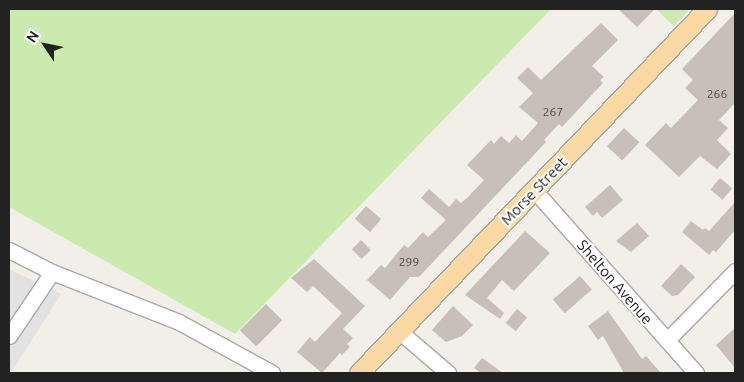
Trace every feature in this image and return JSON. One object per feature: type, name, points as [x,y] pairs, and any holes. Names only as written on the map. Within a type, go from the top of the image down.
[{"type":"main road","name":"Morse Street","points":[[359,373],[535,191],[699,11]]},
{"type":"street","name":"Shelton Avenue","points":[[535,191],[696,373]]},
{"type":"street","points":[[9,250],[52,272],[179,322],[272,373]]},
{"type":"street","points":[[667,340],[735,271]]},
{"type":"street","points":[[9,336],[52,272]]},
{"type":"street","points":[[400,331],[448,373]]},
{"type":"green space","points":[[9,9],[551,9],[235,334],[9,207]]},
{"type":"green space","points":[[656,9],[690,9],[674,26]]},
{"type":"shaded area","points":[[9,269],[61,294],[11,373],[9,373]]},
{"type":"building","points":[[618,9],[655,9],[637,27]]},
{"type":"building","points":[[735,13],[735,103],[719,120],[728,128],[717,140],[731,154],[717,169],[700,156],[679,177],[645,145],[666,123],[671,128],[698,100],[685,88],[693,80],[682,69]]},
{"type":"building","points":[[601,23],[618,40],[592,66],[604,77],[600,80],[603,83],[562,127],[559,124],[544,140],[546,142],[419,277],[410,277],[390,300],[367,280],[381,265],[385,268],[404,245],[408,248],[423,232],[428,237],[446,220],[421,198],[429,189],[449,207],[456,199],[461,203],[467,198],[484,180],[467,165],[491,140],[494,144],[501,136],[509,143],[516,135],[522,141],[538,123],[519,107],[533,93],[517,78],[528,67],[541,80]]},
{"type":"building","points":[[624,128],[639,142],[622,161],[607,146]]},
{"type":"building","points":[[720,178],[732,188],[723,200],[710,189]]},
{"type":"building","points":[[610,185],[623,200],[602,218],[597,212],[593,216],[585,207]]},
{"type":"building","points":[[735,202],[735,230],[716,252],[713,250],[709,255],[682,232],[691,221],[703,230],[705,228],[709,231]]},
{"type":"building","points":[[366,206],[381,219],[370,232],[355,219]]},
{"type":"building","points":[[637,223],[649,236],[631,252],[616,241]]},
{"type":"building","points":[[525,231],[550,253],[514,291],[502,280],[487,298],[504,313],[500,319],[465,295]]},
{"type":"building","points":[[361,240],[371,250],[362,259],[352,249]]},
{"type":"building","points":[[314,259],[365,306],[343,329],[353,338],[347,344],[350,347],[342,355],[340,353],[322,373],[297,352],[310,337],[315,342],[342,313],[313,286],[307,292],[291,278]]},
{"type":"building","points":[[681,264],[695,277],[678,295],[672,296],[661,286]]},
{"type":"building","points":[[580,276],[592,290],[565,313],[553,300]]},
{"type":"building","points":[[266,304],[282,320],[256,346],[240,330]]},
{"type":"building","points":[[453,306],[473,325],[462,336],[446,342],[432,330]]},
{"type":"building","points":[[517,309],[527,317],[516,331],[506,323]]},
{"type":"building","points":[[608,311],[642,359],[646,356],[661,373],[624,373],[603,336],[598,340],[588,326]]},
{"type":"building","points":[[735,328],[735,368],[716,345]]},
{"type":"building","points":[[482,358],[503,373],[481,373],[474,368]]}]
